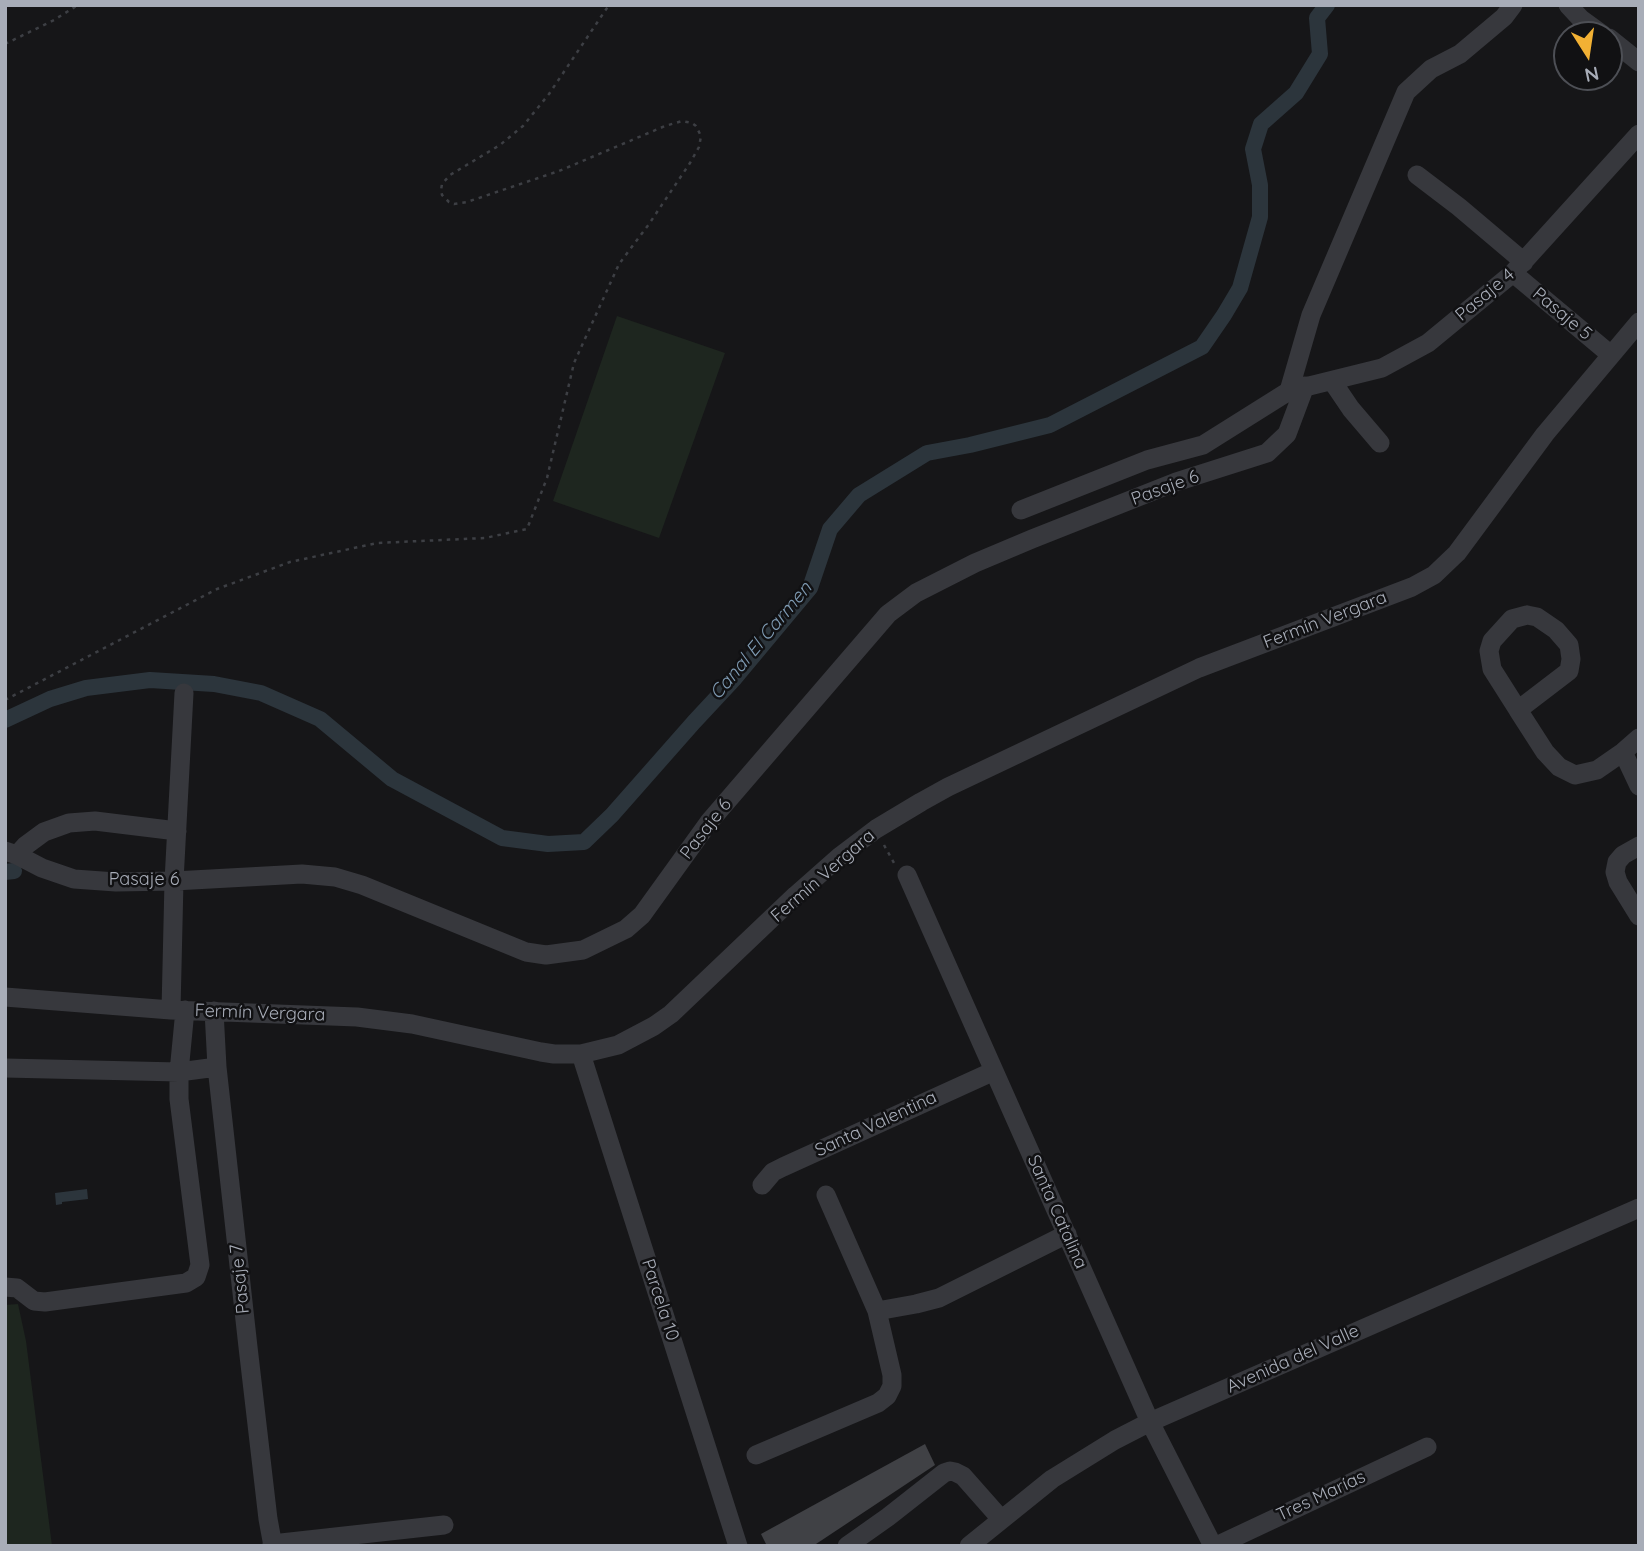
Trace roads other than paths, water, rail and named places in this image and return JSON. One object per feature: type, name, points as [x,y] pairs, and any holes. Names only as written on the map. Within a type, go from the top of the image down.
[{"type":"street","name":"Pasaje 6","points":[[11,853],[74,879],[116,882],[302,874],[335,877],[362,885],[526,952],[546,955],[583,950],[626,929],[642,915],[709,822],[888,614],[916,593],[1032,539],[1176,482],[1267,453],[1277,445],[1287,434],[1311,314],[1406,92],[1431,69],[1460,54],[1504,17],[1513,5]]},
{"type":"street","points":[[1568,5],[1584,21]]},
{"type":"street","points":[[1623,49],[1639,62]]},
{"type":"street","name":"Pasaje 4","points":[[1297,388],[1382,368],[1428,343],[1518,267],[1639,134]]},
{"type":"street","name":"Pasaje 5","points":[[1417,175],[1459,207],[1611,355]]},
{"type":"street","name":"Fermín Vergara","points":[[5,997],[178,1010],[357,1017],[412,1024],[541,1052],[582,1054],[618,1045],[671,1014],[796,895],[857,842],[920,802],[1199,668],[1412,587],[1434,575],[1457,553],[1545,433],[1639,322]]},
{"type":"street","points":[[1332,381],[1380,443]]},
{"type":"street","name":"Pasaje 6","points":[[1021,510],[1147,460],[1203,445],[1297,388]]},
{"type":"street","points":[[1518,710],[1569,671],[1571,659],[1569,645],[1556,630],[1537,617],[1527,615],[1512,619],[1492,641],[1489,650],[1492,669],[1518,710],[1545,752],[1559,767],[1575,775],[1597,771],[1639,738]]},
{"type":"street","points":[[5,1287],[17,1288],[34,1301],[45,1302],[186,1283],[196,1277],[200,1265],[179,1099],[174,881],[184,693]]},
{"type":"street","points":[[1623,752],[1639,786]]},
{"type":"street","points":[[11,853],[44,832],[69,823],[95,821],[177,831]]},
{"type":"street","points":[[1639,846],[1623,855],[1617,862],[1615,872],[1618,882],[1639,916]]},
{"type":"street","name":"Santa Catalina","points":[[907,875],[1150,1422],[1214,1546]]},
{"type":"street","name":"Pasaje 7","points":[[214,1011],[217,1066],[272,1545]]},
{"type":"street","name":"Parcela 10","points":[[582,1054],[738,1546]]},
{"type":"street","points":[[5,1068],[179,1072],[217,1066]]},
{"type":"street","name":"Santa Valentina","points":[[762,1185],[773,1172],[783,1167],[994,1071]]},
{"type":"street","points":[[756,1455],[878,1403],[887,1396],[892,1386],[892,1375],[877,1311],[826,1195]]},
{"type":"street","name":"Avenida del Valle","points":[[969,1546],[1052,1479],[1150,1422],[1639,1208]]},
{"type":"street","points":[[877,1311],[948,1294],[1067,1234]]},
{"type":"street","name":"Tres Marías","points":[[1214,1546],[1427,1447]]},
{"type":"street","points":[[847,1546],[950,1471],[963,1476],[1001,1519]]},
{"type":"street","points":[[272,1545],[444,1525]]},
{"type":"waterway","name":"Canal El Carmen","points":[[5,720],[50,699],[86,688],[150,680],[214,684],[261,693],[320,719],[392,779],[502,838],[548,844],[584,842],[612,815],[735,678],[810,588],[830,529],[859,495],[927,453],[1050,425],[1202,347],[1240,288],[1260,217],[1260,185],[1253,149],[1261,124],[1296,93],[1320,54],[1317,18],[1327,5]]},
{"type":"waterway","points":[[5,872],[14,871]]}]
